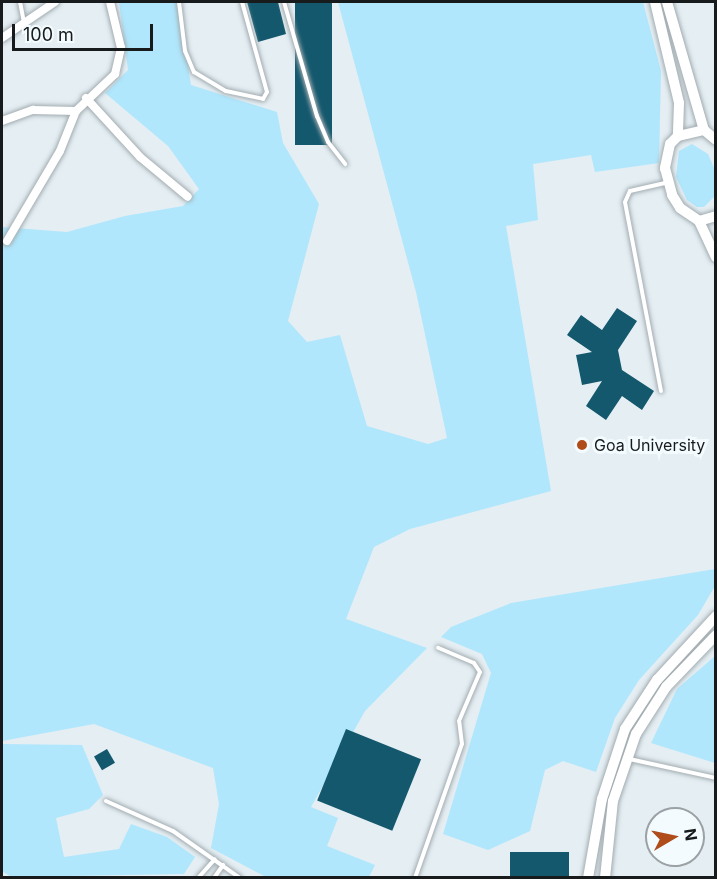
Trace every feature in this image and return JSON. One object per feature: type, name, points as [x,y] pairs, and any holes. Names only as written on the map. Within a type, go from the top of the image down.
[{"type":"main road","points":[[655,2],[676,84],[678,136]]},
{"type":"main road","points":[[667,2],[704,130],[716,140]]},
{"type":"main road","points":[[704,130],[678,136],[670,144],[665,168],[668,183],[680,208],[699,221],[716,257]]},
{"type":"main road","points":[[699,221],[716,216]]},
{"type":"main road","points":[[588,878],[602,799],[625,729],[657,680],[716,616]]},
{"type":"main road","points":[[605,878],[613,801],[626,758],[645,717],[666,687],[714,638]]},
{"type":"street","points":[[2,38],[55,2]]},
{"type":"street","points":[[7,241],[60,151],[76,111],[86,98],[115,74],[120,61],[119,35],[110,2]]},
{"type":"street","points":[[86,98],[140,157],[188,197]]},
{"type":"street","points":[[2,121],[33,110],[76,111]]},
{"type":"lane","points":[[20,2],[24,23]]},
{"type":"lane","points":[[179,2],[185,51],[194,72],[226,91],[263,99],[267,92],[242,2]]},
{"type":"lane","points":[[284,2],[317,116],[328,142],[345,164]]},
{"type":"lane","points":[[661,391],[625,202],[630,191],[668,183]]},
{"type":"lane","points":[[415,878],[462,744],[459,721],[480,677],[474,663],[438,648]]},
{"type":"lane","points":[[626,758],[716,777]]},
{"type":"lane","points":[[106,801],[173,831],[240,878]]},
{"type":"lane","points":[[198,878],[215,859]]},
{"type":"lane","points":[[214,878],[223,865]]},
{"type":"shaded area","points":[[119,2],[178,2],[191,85],[277,112],[283,143],[319,204],[288,321],[307,342],[340,335],[367,426],[428,444],[447,438],[416,292],[338,2],[643,2],[661,71],[659,163],[595,172],[591,155],[533,164],[538,220],[506,226],[551,491],[410,529],[374,547],[346,619],[427,648],[365,711],[311,807],[338,818],[327,846],[375,865],[369,877],[266,877],[211,848],[219,804],[213,768],[94,724],[2,741],[2,227],[67,232],[125,216],[183,206],[199,189],[168,146],[105,93],[128,70]]},
{"type":"shaded area","points":[[692,144],[708,154],[715,170],[715,196],[704,207],[697,207],[687,200],[676,177],[679,151]]},
{"type":"shaded area","points":[[715,569],[715,586],[698,615],[639,680],[615,718],[596,772],[563,761],[545,770],[530,831],[488,850],[443,834],[491,673],[482,654],[441,637],[451,627],[511,603]]},
{"type":"shaded area","points":[[715,656],[715,763],[651,743],[677,689]]},
{"type":"shaded area","points":[[2,744],[82,745],[103,795],[89,809],[56,818],[64,857],[119,849],[131,824],[167,837],[195,857],[184,874],[11,877],[2,871]]},
{"type":"building","points":[[247,2],[278,2],[286,34],[258,42]]},
{"type":"building","points":[[295,2],[332,2],[332,145],[295,145]]},
{"type":"building","points":[[617,308],[637,321],[618,350],[622,370],[654,391],[642,410],[622,396],[606,420],[586,406],[602,381],[582,385],[576,355],[592,352],[567,335],[581,315],[602,330]]},
{"type":"building","points":[[346,729],[421,759],[392,831],[317,800]]},
{"type":"building","points":[[107,749],[115,763],[102,770],[94,756]]},
{"type":"building","points":[[510,852],[569,852],[569,876],[510,876]]},
{"type":"place","name":"Goa University","points":[[582,445]]}]
